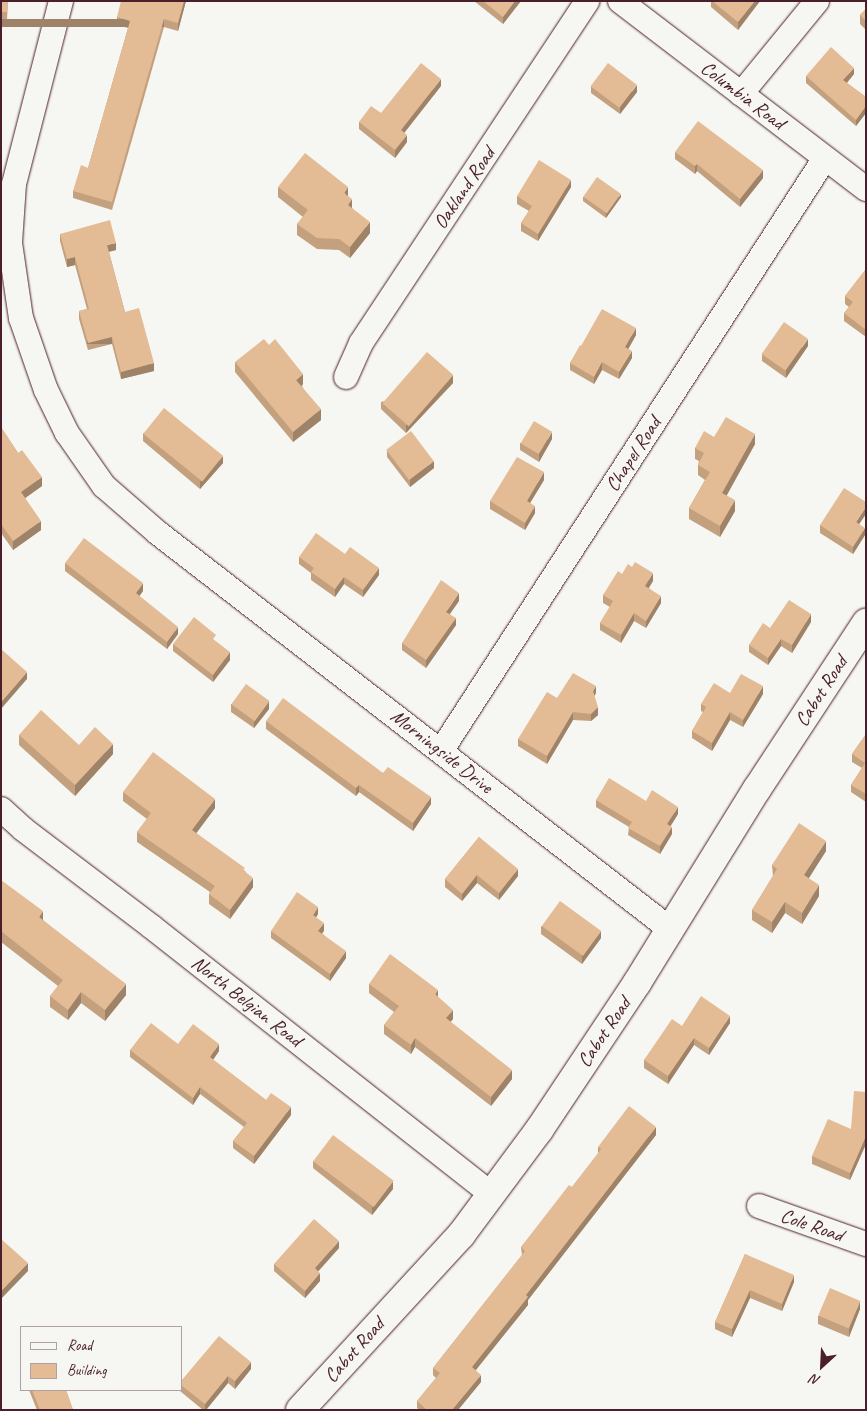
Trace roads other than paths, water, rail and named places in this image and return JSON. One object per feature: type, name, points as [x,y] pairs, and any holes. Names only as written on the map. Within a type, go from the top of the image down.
[{"type":"street","name":"Morningside Drive","points":[[61,1],[14,184],[10,243],[21,318],[46,390],[62,424],[104,486],[158,533],[670,929]]},
{"type":"street","name":"Oakland Road","points":[[346,378],[361,343],[587,1]]},
{"type":"street","name":"Columbia Road","points":[[620,1],[866,189]]},
{"type":"street","points":[[741,94],[817,1]]},
{"type":"street","name":"Chapel Road","points":[[441,751],[824,158]]},
{"type":"street","name":"Cabot Road","points":[[300,1410],[461,1234],[539,1130],[670,929],[757,789],[866,623]]},
{"type":"street","name":"North Belgian Road","points":[[1,809],[23,829],[492,1194]]},
{"type":"street","name":"Cole Road","points":[[759,1206],[866,1244]]}]
